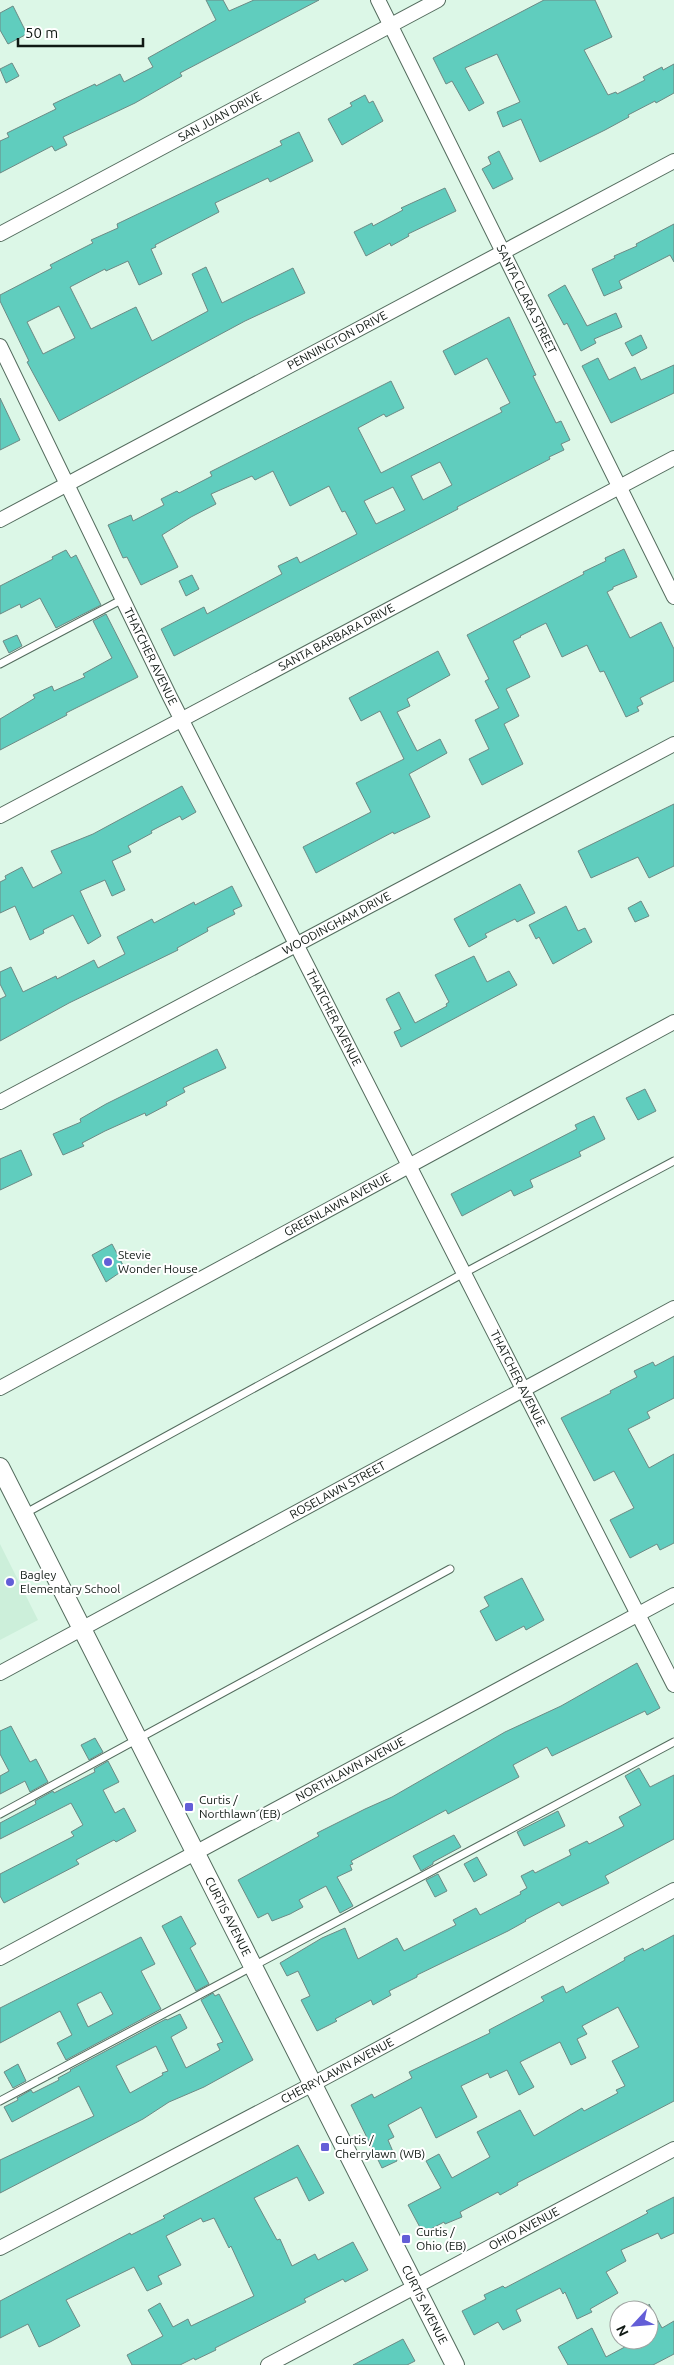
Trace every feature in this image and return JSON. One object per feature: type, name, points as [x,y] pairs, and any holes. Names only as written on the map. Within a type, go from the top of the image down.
[{"type":"street","name":"SANTA CLARA STREET","points":[[378,0],[674,597]]},
{"type":"street","name":"SAN JUAN DRIVE","points":[[0,234],[438,0]]},
{"type":"street","name":"PENNINGTON DRIVE","points":[[0,520],[674,160]]},
{"type":"street","name":"THATCHER AVENUE","points":[[0,346],[182,720],[674,1685]]},
{"type":"street","name":"SANTA BARBARA DRIVE","points":[[0,816],[674,458]]},
{"type":"street","name":"WOODINGHAM DRIVE","points":[[0,1102],[674,744]]},
{"type":"street","name":"GREENLAWN AVENUE","points":[[0,1388],[674,1022]]},
{"type":"street","name":"ROSELAWN STREET","points":[[0,1673],[674,1308]]},
{"type":"street","name":"CURTIS AVENUE","points":[[0,1467],[456,2365]]},
{"type":"street","name":"NORTHLAWN AVENUE","points":[[0,1958],[674,1595]]},
{"type":"street","name":"CHERRYLAWN AVENUE","points":[[0,2248],[313,2084],[674,1890]]},
{"type":"street","name":"OHIO AVENUE","points":[[268,2365],[674,2148]]},
{"type":"lane","points":[[0,664],[124,599]]},
{"type":"lane","points":[[24,1514],[464,1273],[674,1161]]},
{"type":"lane","points":[[0,1814],[450,1569]]},
{"type":"lane","points":[[0,2101],[674,1742]]},
{"type":"shaded area","name":"Bagley Elementary School","points":[[0,1544],[38,1620],[0,1640]]},
{"type":"building","points":[[206,0],[223,0],[229,11],[254,0],[319,0],[180,73],[182,76],[135,103],[63,137],[67,145],[55,151],[52,146],[0,173],[0,141],[9,137],[7,133],[56,109],[53,104],[95,84],[96,86],[120,74],[124,82],[153,67],[148,58],[216,20]]},
{"type":"building","points":[[544,0],[595,0],[612,37],[584,50],[608,95],[616,92],[617,94],[645,80],[643,77],[662,67],[663,70],[674,64],[674,93],[656,103],[655,101],[605,130],[540,162],[521,119],[503,127],[497,112],[520,102],[497,54],[465,68],[484,103],[469,111],[452,81],[446,84],[433,58]]},
{"type":"building","points":[[13,6],[27,34],[8,44],[0,30],[0,13]]},
{"type":"building","points":[[12,63],[19,76],[6,83],[0,69]]},
{"type":"building","points":[[365,95],[369,103],[373,101],[383,121],[342,145],[328,119],[352,106],[350,103]]},
{"type":"building","points":[[299,132],[313,161],[270,182],[268,178],[215,203],[219,212],[155,245],[156,247],[151,249],[162,274],[139,285],[128,261],[106,271],[105,269],[70,287],[91,329],[136,307],[152,341],[208,311],[192,274],[206,267],[222,303],[293,268],[305,293],[245,321],[59,421],[27,362],[29,361],[0,301],[0,295],[52,268],[50,265],[93,243],[91,240],[118,228],[117,224],[282,145],[280,141]],"holes":[[[59,306],[75,338],[43,354],[27,322]]]},
{"type":"building","points":[[499,151],[513,179],[493,189],[482,169],[491,164],[488,157]]},
{"type":"building","points":[[445,188],[456,211],[408,234],[409,236],[391,246],[390,243],[366,256],[354,232],[372,223],[373,226],[403,210],[401,208]]},
{"type":"building","points":[[674,224],[674,262],[670,255],[619,281],[622,288],[604,296],[592,269]]},
{"type":"building","points":[[565,285],[587,326],[616,313],[622,327],[594,339],[596,343],[581,351],[567,323],[564,325],[548,295]]},
{"type":"building","points":[[509,317],[536,375],[533,376],[556,423],[561,421],[570,440],[561,444],[564,450],[457,507],[458,509],[174,656],[161,629],[204,607],[207,614],[282,574],[278,566],[297,557],[300,563],[357,534],[345,511],[342,512],[329,486],[290,506],[273,471],[255,480],[252,476],[211,494],[216,504],[162,535],[178,567],[141,585],[127,557],[123,558],[108,525],[131,515],[133,521],[164,505],[161,499],[177,491],[179,493],[212,476],[210,472],[391,381],[404,408],[386,417],[384,414],[358,428],[381,473],[502,412],[500,408],[510,403],[487,358],[455,375],[443,351]],"holes":[[[440,462],[452,485],[423,500],[411,476]],[[393,487],[405,510],[376,524],[364,501]]]},
{"type":"building","points":[[641,335],[647,348],[632,356],[625,343]]},
{"type":"building","points":[[598,358],[609,380],[635,367],[641,380],[674,365],[674,393],[611,423],[582,366]]},
{"type":"building","points":[[0,398],[20,440],[0,450]]},
{"type":"building","points":[[624,549],[637,577],[613,587],[613,589],[607,592],[630,638],[661,622],[674,649],[674,681],[640,698],[643,704],[637,707],[639,711],[626,717],[604,671],[600,672],[587,645],[562,657],[546,623],[520,636],[513,641],[530,677],[506,689],[519,716],[504,724],[523,764],[482,785],[469,759],[489,749],[475,720],[499,708],[485,681],[489,679],[467,635],[584,574],[583,572],[606,561],[605,558]]},
{"type":"building","points":[[66,550],[71,558],[76,555],[101,605],[56,628],[40,598],[21,608],[20,604],[0,614],[0,586],[53,559],[52,557]]},
{"type":"building","points":[[192,575],[199,589],[186,596],[179,581]]},
{"type":"building","points":[[106,614],[138,677],[66,713],[67,715],[0,750],[0,719],[35,698],[33,695],[52,686],[54,691],[85,677],[83,674],[112,658],[93,621]]},
{"type":"building","points":[[17,635],[22,646],[9,653],[3,641]]},
{"type":"building","points":[[438,651],[450,675],[407,699],[410,706],[397,712],[417,751],[440,739],[447,753],[409,774],[430,817],[394,834],[393,832],[316,873],[303,847],[371,812],[356,783],[404,759],[380,711],[361,721],[349,698]]},
{"type":"building","points":[[182,786],[196,812],[182,820],[180,816],[151,831],[152,833],[128,846],[131,852],[112,861],[125,890],[112,896],[105,880],[80,891],[101,936],[88,944],[73,915],[43,930],[44,933],[30,940],[15,906],[0,913],[0,882],[6,879],[5,876],[22,867],[33,888],[62,873],[51,851],[93,834]]},
{"type":"building","points":[[674,804],[674,866],[649,878],[638,857],[591,878],[578,851]]},
{"type":"building","points":[[520,884],[535,913],[517,922],[515,919],[485,934],[487,937],[469,947],[454,919]]},
{"type":"building","points":[[232,886],[242,906],[233,910],[235,914],[207,928],[208,931],[177,948],[178,950],[69,1003],[0,1041],[0,999],[6,996],[0,984],[0,972],[11,967],[23,992],[56,976],[57,979],[94,960],[98,968],[125,954],[117,937],[152,919],[154,923],[194,902],[195,905]]},
{"type":"building","points":[[641,901],[649,916],[635,922],[628,908]]},
{"type":"building","points":[[566,906],[578,931],[585,928],[592,942],[553,964],[539,937],[536,939],[529,925]]},
{"type":"building","points":[[474,956],[487,982],[509,971],[517,985],[401,1047],[394,1032],[401,1029],[386,999],[399,992],[415,1023],[447,1006],[446,1004],[449,1002],[435,975]]},
{"type":"building","points":[[217,1049],[226,1068],[183,1088],[185,1092],[166,1102],[167,1105],[146,1116],[145,1113],[105,1131],[82,1143],[84,1146],[63,1155],[53,1134],[81,1122],[80,1119],[106,1104]]},
{"type":"building","points":[[645,1089],[656,1111],[638,1120],[626,1098]]},
{"type":"building","points":[[594,1116],[605,1139],[579,1152],[581,1156],[530,1180],[533,1187],[514,1196],[511,1190],[462,1216],[451,1194],[577,1129],[575,1125]]},
{"type":"building","points":[[21,1150],[32,1175],[0,1190],[0,1159]]},
{"type":"building","name":"Stevie Wonder House","points":[[112,1244],[125,1269],[106,1282],[92,1255]]},
{"type":"building","points":[[674,1356],[674,1398],[647,1412],[650,1418],[628,1429],[649,1468],[674,1454],[674,1543],[660,1550],[657,1544],[630,1558],[610,1520],[634,1508],[614,1471],[594,1481],[561,1418],[611,1393],[610,1391],[637,1377],[634,1371],[653,1362],[655,1366]]},
{"type":"building","points":[[522,1578],[544,1620],[526,1630],[524,1626],[496,1641],[480,1611],[489,1606],[484,1597]]},
{"type":"building","points":[[637,1663],[660,1708],[647,1715],[645,1711],[552,1756],[547,1747],[513,1765],[519,1777],[448,1814],[446,1810],[351,1861],[353,1864],[350,1865],[352,1870],[337,1877],[353,1906],[340,1913],[326,1886],[299,1900],[303,1907],[290,1914],[272,1921],[268,1913],[258,1918],[238,1880],[319,1836],[317,1833],[392,1797],[505,1732],[561,1706]]},
{"type":"building","points":[[11,1726],[30,1762],[36,1759],[48,1782],[30,1792],[25,1781],[0,1794],[0,1776],[9,1771],[0,1754],[0,1731]]},
{"type":"building","points":[[95,1738],[103,1752],[89,1760],[81,1745]]},
{"type":"building","points":[[108,1761],[119,1782],[103,1790],[115,1813],[124,1808],[136,1831],[76,1860],[79,1864],[4,1903],[0,1896],[0,1874],[74,1836],[71,1832],[83,1825],[71,1803],[0,1839],[0,1823],[36,1804],[35,1801],[53,1791],[54,1793],[95,1772],[94,1769]]},
{"type":"building","points":[[639,1768],[650,1787],[674,1775],[674,1839],[605,1876],[609,1883],[562,1906],[559,1902],[508,1931],[417,1975],[417,1977],[389,1991],[391,1995],[373,2005],[371,2000],[317,2031],[301,2000],[310,1996],[298,1971],[287,1976],[280,1963],[322,1938],[345,1928],[358,1959],[397,1938],[404,1951],[456,1925],[453,1920],[476,1908],[480,1915],[521,1894],[520,1892],[527,1888],[521,1876],[533,1870],[535,1873],[571,1855],[569,1850],[587,1841],[589,1844],[624,1826],[619,1817],[641,1805],[625,1776]]},
{"type":"building","points":[[558,1811],[565,1826],[524,1846],[517,1832]]},
{"type":"building","points":[[454,1835],[461,1847],[433,1862],[433,1864],[421,1871],[413,1856]]},
{"type":"building","points":[[477,1857],[487,1875],[474,1882],[464,1864]]},
{"type":"building","points":[[438,1874],[447,1891],[435,1897],[426,1880]]},
{"type":"building","points":[[181,1916],[196,1944],[190,1948],[209,1984],[196,1991],[162,1926]]},
{"type":"building","points":[[674,1935],[674,2101],[517,2183],[518,2185],[500,2195],[498,2192],[460,2212],[462,2217],[445,2224],[444,2222],[423,2233],[408,2205],[441,2188],[426,2161],[439,2154],[452,2178],[490,2157],[477,2132],[520,2110],[534,2136],[582,2108],[584,2111],[618,2093],[616,2090],[625,2086],[612,2061],[639,2047],[618,2007],[582,2026],[587,2034],[577,2039],[586,2058],[571,2065],[560,2042],[520,2062],[534,2087],[519,2095],[507,2070],[490,2078],[488,2073],[461,2086],[477,2117],[436,2138],[421,2107],[388,2125],[394,2137],[388,2140],[397,2161],[382,2168],[351,2105],[372,2094],[374,2098],[412,2078],[409,2072],[490,2033],[489,2030],[544,2001],[541,1997],[563,1986],[566,1993],[625,1960],[624,1958],[643,1948],[644,1951]]},
{"type":"building","points":[[141,1937],[155,1964],[141,1971],[161,2009],[66,2060],[57,2043],[72,2035],[60,2011],[0,2043],[0,2008]],"holes":[[[101,1992],[113,2014],[88,2027],[77,2004]]]},
{"type":"building","points":[[213,1993],[215,1996],[219,1994],[253,2060],[204,2087],[169,2102],[143,2119],[0,2193],[0,2160],[94,2116],[79,2086],[12,2122],[4,2107],[18,2100],[17,2098],[31,2090],[33,2093],[59,2080],[58,2078],[70,2070],[166,2019],[180,2014],[187,2028],[171,2037],[186,2068],[220,2050],[217,2044],[223,2042],[201,2000]],"holes":[[[156,2046],[168,2071],[130,2093],[116,2066]]]},
{"type":"building","points":[[18,2064],[26,2081],[13,2088],[4,2072]]},
{"type":"building","points":[[298,2145],[324,2193],[309,2201],[297,2177],[254,2198],[277,2240],[280,2239],[292,2266],[315,2254],[318,2260],[353,2242],[368,2270],[345,2282],[343,2279],[304,2299],[306,2302],[195,2360],[194,2358],[180,2365],[132,2365],[127,2355],[163,2336],[148,2310],[160,2303],[173,2327],[188,2319],[191,2326],[254,2296],[231,2246],[229,2248],[214,2218],[203,2222],[201,2218],[166,2236],[181,2265],[158,2276],[162,2284],[147,2291],[134,2267],[66,2300],[80,2326],[50,2342],[39,2347],[28,2324],[0,2338],[0,2301],[130,2233],[131,2235],[165,2218],[163,2216]]},
{"type":"building","points":[[674,2197],[674,2233],[661,2239],[658,2233],[621,2250],[626,2261],[606,2272],[618,2293],[590,2309],[592,2312],[577,2319],[565,2292],[563,2294],[560,2288],[516,2310],[521,2321],[503,2330],[498,2322],[474,2335],[462,2311],[486,2299],[484,2295],[503,2286],[505,2288],[648,2213],[646,2211]]},
{"type":"building","points":[[674,2321],[674,2354],[653,2365],[568,2365],[558,2347],[592,2328],[606,2357],[619,2350],[659,2350],[659,2322],[662,2328]]},
{"type":"building","points":[[403,2339],[415,2361],[407,2365],[353,2365]]},
{"type":"place","name":"Stevie Wonder House","points":[[108,1262]]},
{"type":"place","name":"Bagley Elementary School","points":[[10,1582]]},
{"type":"place","name":"Curtis / Northlawn (EB)","points":[[189,1807]]},
{"type":"place","name":"Curtis / Cherrylawn (WB)","points":[[325,2147]]},
{"type":"place","name":"Curtis / Ohio (EB)","points":[[406,2239]]}]
